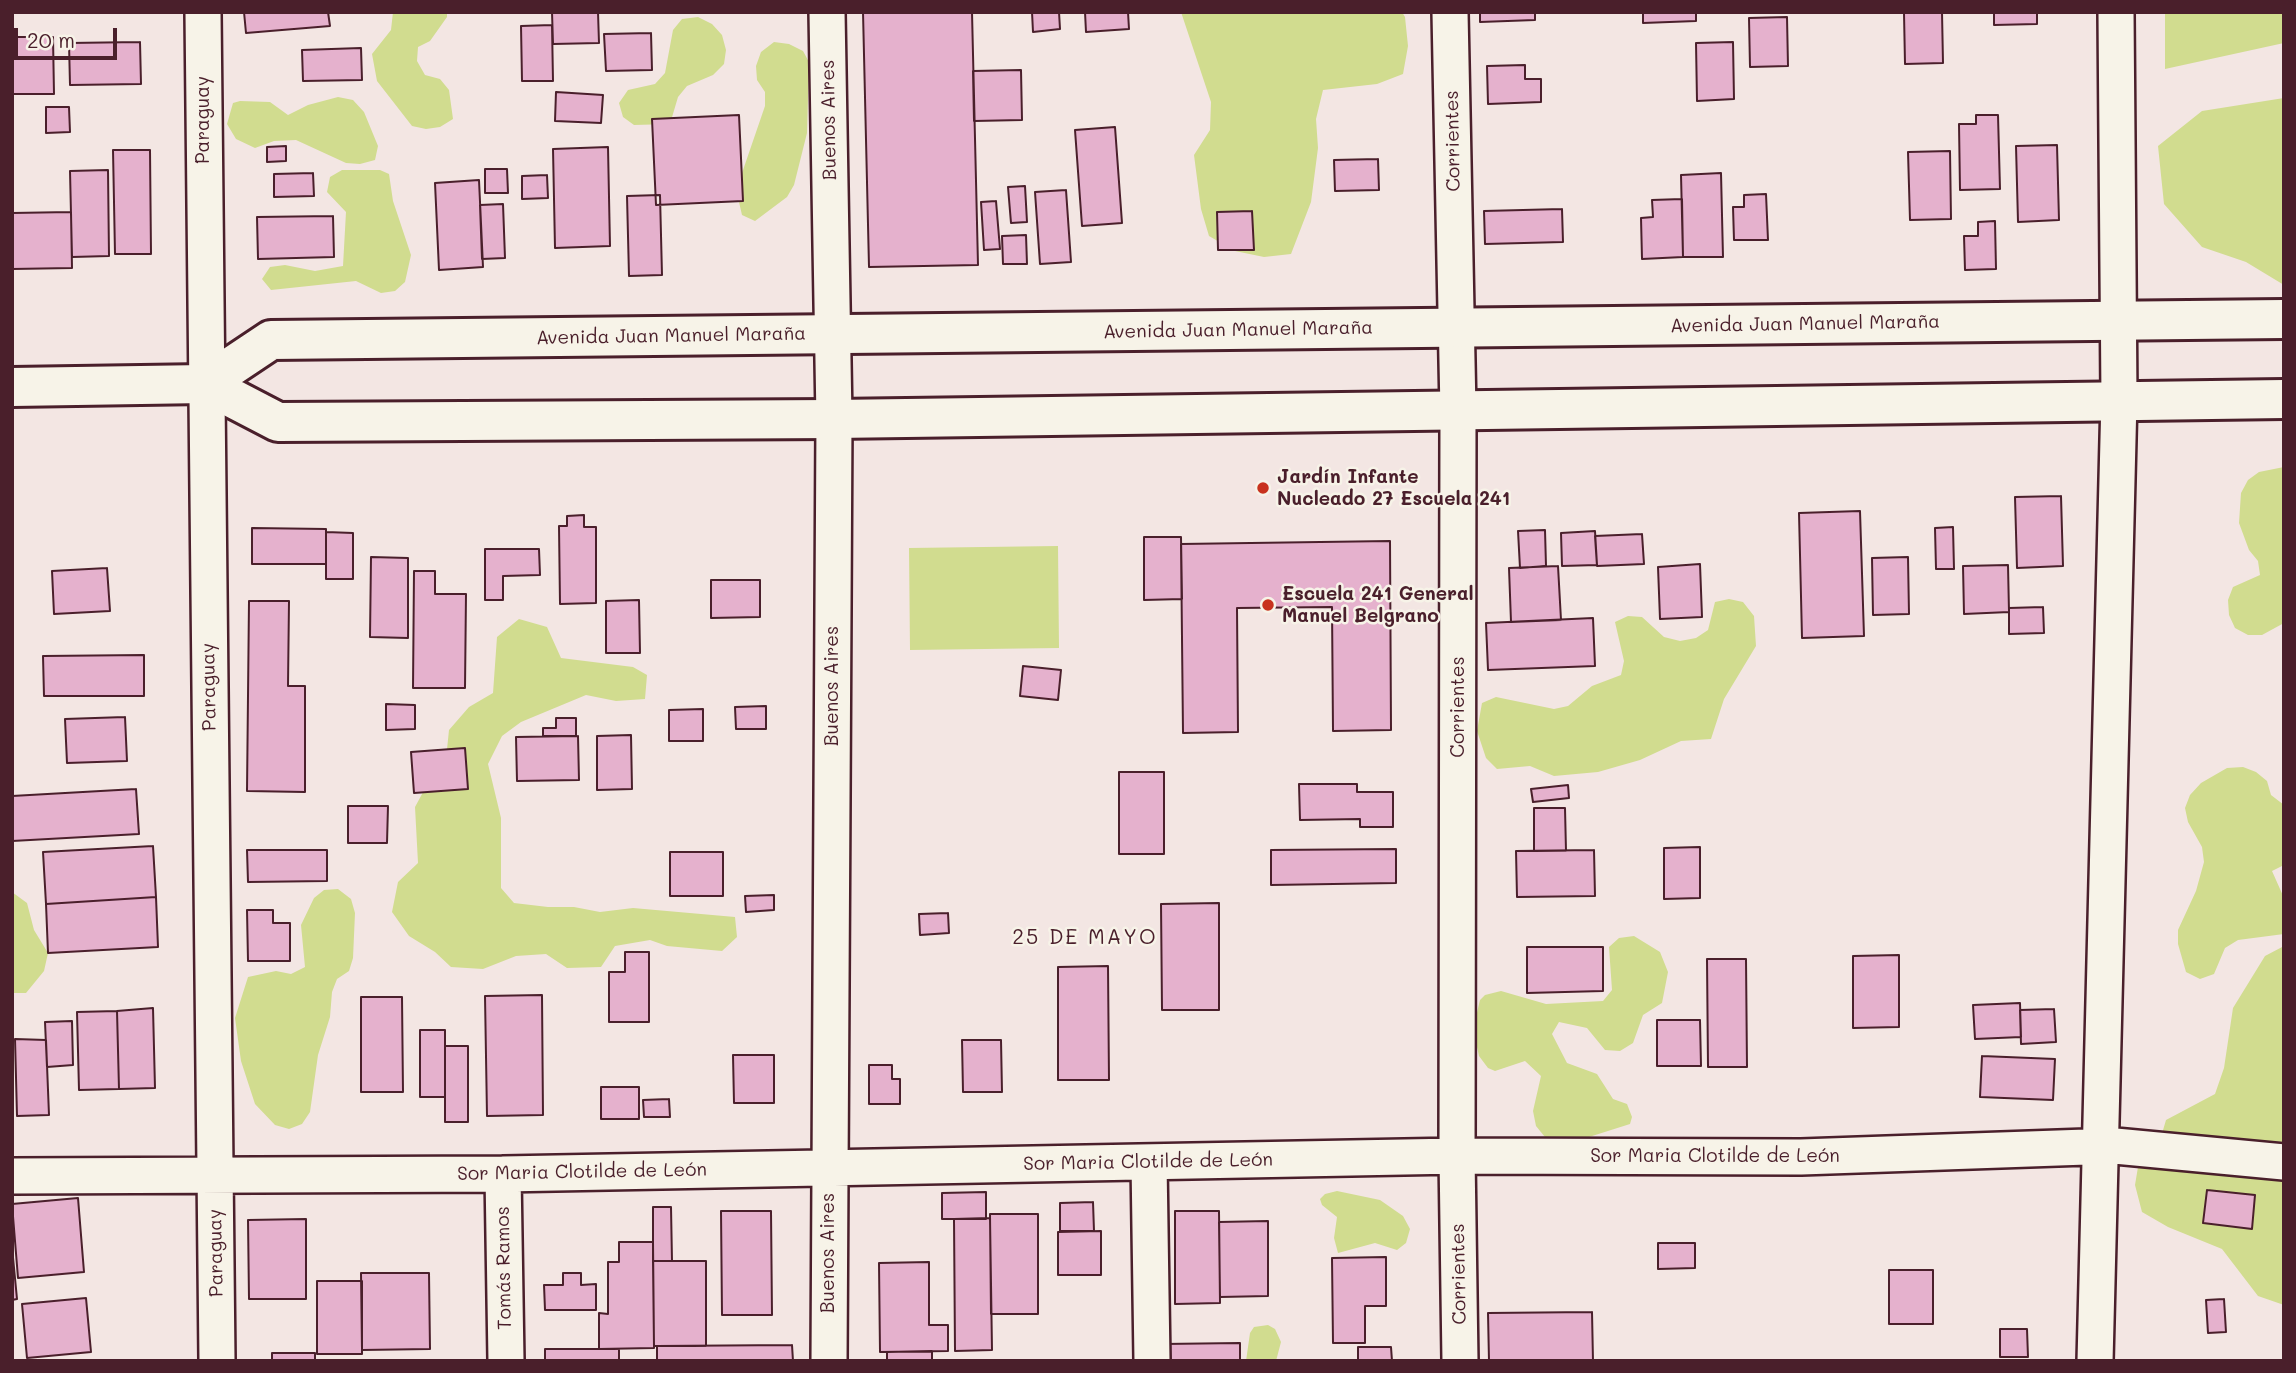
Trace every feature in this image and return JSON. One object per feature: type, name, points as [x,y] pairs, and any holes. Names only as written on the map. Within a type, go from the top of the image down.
[{"type":"street","name":"Paraguay","points":[[203,12],[217,1361]]},
{"type":"street","name":"Buenos Aires","points":[[827,12],[834,419],[829,1361]]},
{"type":"street","name":"Corrientes","points":[[1450,12],[1458,411],[1457,1156],[1460,1361]]},
{"type":"street","points":[[2095,1361],[2119,399],[2116,12]]},
{"type":"street","name":"Avenida Juan Manuel Maraña","points":[[205,384],[271,340],[2284,319]]},
{"type":"street","points":[[12,387],[205,384],[278,422],[834,419],[2119,399],[2284,399]]},
{"type":"street","name":"Sor Maria Clotilde de León","points":[[12,1176],[215,1173],[503,1174],[1457,1156],[1801,1157],[2102,1146],[2284,1162]]},
{"type":"street","points":[[1149,1162],[1152,1361]]},
{"type":"street","name":"Tomás Ramos","points":[[503,1174],[506,1361]]},
{"type":"green space","points":[[393,12],[447,12],[447,17],[430,41],[418,47],[417,61],[425,75],[440,79],[449,90],[453,119],[440,127],[426,129],[412,126],[377,81],[372,54],[391,30]]},
{"type":"green space","points":[[1181,12],[1402,12],[1405,17],[1408,46],[1403,74],[1377,84],[1323,90],[1316,119],[1318,148],[1311,202],[1291,254],[1264,257],[1235,251],[1209,236],[1201,209],[1194,155],[1210,130],[1211,102]]},
{"type":"green space","points":[[2165,12],[2284,12],[2284,43],[2165,69]]},
{"type":"green space","points":[[698,17],[712,24],[722,35],[726,50],[724,64],[713,75],[687,86],[678,97],[670,124],[634,125],[623,117],[619,103],[628,90],[655,84],[665,73],[673,30],[682,19]]},
{"type":"green space","points":[[774,42],[789,44],[803,51],[809,62],[807,133],[794,185],[787,197],[755,221],[742,215],[739,202],[742,173],[765,106],[765,92],[757,80],[756,66],[761,52]]},
{"type":"green space","points":[[338,97],[353,100],[364,112],[378,146],[375,160],[360,164],[346,163],[296,140],[274,141],[255,148],[236,139],[227,124],[233,103],[240,101],[270,102],[288,115],[308,105]]},
{"type":"green space","points":[[2284,98],[2284,285],[2246,262],[2202,247],[2164,204],[2158,146],[2202,111]]},
{"type":"green space","points":[[342,170],[380,170],[389,174],[393,201],[411,255],[405,282],[395,291],[381,293],[356,281],[271,290],[262,279],[270,267],[285,265],[315,271],[343,266],[346,212],[327,192],[330,177]]},
{"type":"green space","points":[[2284,467],[2284,623],[2262,635],[2248,635],[2235,628],[2229,615],[2228,600],[2233,587],[2260,575],[2258,561],[2249,550],[2239,523],[2241,493],[2248,480],[2259,472]]},
{"type":"green space","points":[[1058,546],[1059,648],[910,650],[909,548]]},
{"type":"green space","points":[[1729,599],[1743,602],[1754,616],[1756,646],[1724,699],[1711,739],[1681,741],[1640,760],[1598,772],[1554,776],[1530,766],[1497,769],[1486,758],[1477,731],[1482,703],[1496,697],[1554,709],[1568,706],[1592,686],[1621,675],[1624,661],[1615,622],[1628,616],[1642,617],[1664,637],[1680,641],[1696,638],[1708,630],[1715,602]]},
{"type":"green space","points":[[519,619],[547,627],[561,658],[633,667],[647,675],[645,699],[616,701],[586,695],[521,722],[502,736],[488,764],[501,818],[501,888],[514,903],[574,907],[600,912],[633,908],[735,917],[737,937],[722,951],[667,946],[650,940],[615,946],[601,967],[567,968],[546,954],[516,956],[483,969],[451,967],[435,952],[409,936],[392,912],[398,882],[418,863],[415,807],[428,783],[446,759],[449,730],[469,707],[493,693],[497,637]]},
{"type":"green space","points":[[2243,767],[2256,772],[2267,781],[2271,795],[2284,805],[2284,865],[2272,871],[2284,898],[2284,934],[2238,940],[2225,948],[2214,974],[2200,979],[2186,972],[2178,944],[2178,930],[2196,891],[2204,862],[2202,847],[2188,822],[2185,808],[2190,795],[2201,783],[2227,768]]},
{"type":"green space","points":[[338,889],[351,899],[355,913],[353,958],[349,971],[337,979],[332,992],[330,1017],[318,1055],[310,1112],[302,1124],[289,1129],[275,1125],[255,1104],[241,1061],[235,1018],[248,977],[276,971],[291,974],[305,967],[301,925],[314,898],[324,890]]},
{"type":"green space","points":[[12,892],[27,903],[34,930],[48,953],[44,971],[26,993],[12,993]]},
{"type":"green space","points":[[1634,936],[1660,952],[1668,972],[1662,1003],[1643,1015],[1633,1043],[1620,1051],[1605,1050],[1587,1028],[1559,1022],[1552,1034],[1567,1063],[1597,1074],[1613,1099],[1627,1104],[1632,1117],[1630,1124],[1589,1137],[1549,1142],[1536,1126],[1533,1111],[1541,1076],[1525,1061],[1495,1071],[1488,1068],[1479,1056],[1473,1029],[1480,1000],[1485,995],[1501,991],[1546,1004],[1603,1001],[1612,990],[1609,947],[1619,938]]},
{"type":"green space","points":[[2284,946],[2284,1305],[2258,1296],[2222,1249],[2168,1227],[2142,1212],[2135,1185],[2140,1155],[2161,1137],[2166,1120],[2215,1094],[2224,1068],[2233,1008],[2265,956]]},
{"type":"green space","points":[[1337,1191],[1380,1200],[1403,1216],[1410,1229],[1406,1243],[1397,1250],[1375,1243],[1338,1253],[1334,1238],[1337,1217],[1322,1205],[1320,1199],[1325,1194]]},
{"type":"green space","points":[[1268,1325],[1275,1329],[1281,1342],[1276,1361],[1246,1361],[1250,1333],[1254,1327]]},
{"type":"building","points":[[244,12],[328,12],[330,26],[246,33]]},
{"type":"building","points":[[552,12],[598,12],[599,43],[553,44]]},
{"type":"building","points":[[863,12],[972,12],[978,265],[869,267]]},
{"type":"building","points":[[1032,12],[1059,12],[1060,29],[1033,32]]},
{"type":"building","points":[[1085,12],[1128,12],[1129,29],[1086,32]]},
{"type":"building","points":[[1480,12],[1535,12],[1535,20],[1480,22]]},
{"type":"building","points":[[1643,12],[1696,12],[1696,21],[1643,23]]},
{"type":"building","points":[[1942,12],[1943,63],[1905,64],[1904,13]]},
{"type":"building","points":[[1994,12],[2037,12],[2037,24],[1994,25]]},
{"type":"building","points":[[1787,17],[1788,66],[1750,67],[1749,18]]},
{"type":"building","points":[[552,25],[553,81],[522,81],[521,26]]},
{"type":"building","points":[[651,33],[652,70],[606,71],[604,34]]},
{"type":"building","points":[[12,37],[53,37],[54,94],[12,94]]},
{"type":"building","points":[[140,42],[141,84],[70,85],[69,43]]},
{"type":"building","points":[[1733,42],[1734,99],[1697,101],[1696,43]]},
{"type":"building","points":[[361,48],[362,80],[303,81],[302,50]]},
{"type":"building","points":[[1525,65],[1525,79],[1541,79],[1541,102],[1488,104],[1487,66]]},
{"type":"building","points":[[1021,70],[1022,120],[974,121],[973,71]]},
{"type":"building","points":[[556,92],[603,95],[601,123],[555,121]]},
{"type":"building","points":[[46,107],[69,107],[70,132],[46,133]]},
{"type":"building","points":[[739,115],[743,201],[656,205],[652,119]]},
{"type":"building","points":[[1976,115],[1998,115],[2000,189],[1960,190],[1959,124],[1976,124]]},
{"type":"building","points":[[1115,127],[1122,223],[1082,226],[1075,130]]},
{"type":"building","points":[[2057,145],[2059,220],[2018,222],[2016,146]]},
{"type":"building","points":[[286,146],[286,161],[267,162],[267,147]]},
{"type":"building","points":[[608,147],[610,246],[555,248],[553,149]]},
{"type":"building","points":[[113,150],[150,150],[151,254],[115,254]]},
{"type":"building","points":[[1950,151],[1951,219],[1910,220],[1908,152]]},
{"type":"building","points":[[1378,159],[1379,190],[1335,191],[1334,160]]},
{"type":"building","points":[[485,169],[507,169],[508,193],[485,193]]},
{"type":"building","points":[[108,170],[109,256],[72,257],[70,171]]},
{"type":"building","points":[[313,173],[314,196],[274,197],[274,174]]},
{"type":"building","points":[[1721,173],[1723,257],[1683,257],[1681,175]]},
{"type":"building","points":[[547,175],[548,198],[522,199],[522,176]]},
{"type":"building","points":[[479,180],[483,267],[439,270],[435,183]]},
{"type":"building","points":[[1025,186],[1027,222],[1011,223],[1008,187]]},
{"type":"building","points":[[1066,190],[1071,262],[1040,264],[1035,192]]},
{"type":"building","points":[[1766,194],[1768,240],[1734,240],[1733,207],[1744,207],[1744,195]]},
{"type":"building","points":[[660,195],[662,275],[629,276],[627,196]]},
{"type":"building","points":[[1682,199],[1683,257],[1642,259],[1641,218],[1653,217],[1652,200]]},
{"type":"building","points":[[996,201],[1000,249],[984,250],[981,202]]},
{"type":"building","points":[[503,204],[505,258],[482,259],[480,205]]},
{"type":"building","points":[[1562,209],[1563,242],[1485,244],[1484,211]]},
{"type":"building","points":[[1252,211],[1254,250],[1218,250],[1217,212]]},
{"type":"building","points":[[71,212],[72,268],[12,269],[12,213]]},
{"type":"building","points":[[333,216],[334,257],[258,259],[257,217]]},
{"type":"building","points":[[1995,221],[1996,269],[1965,270],[1964,236],[1978,236],[1978,222]]},
{"type":"building","points":[[1026,235],[1027,264],[1003,264],[1002,236]]},
{"type":"building","points":[[2061,496],[2063,566],[2017,568],[2015,497]]},
{"type":"building","points":[[1860,511],[1864,636],[1802,638],[1799,513]]},
{"type":"building","points":[[584,515],[584,527],[596,527],[596,603],[560,604],[559,526],[567,526],[567,516]]},
{"type":"building","points":[[1953,527],[1954,569],[1936,569],[1935,528]]},
{"type":"building","points":[[252,528],[326,529],[326,564],[252,564]]},
{"type":"building","points":[[1545,530],[1546,566],[1520,568],[1518,531]]},
{"type":"building","points":[[1595,531],[1597,565],[1562,566],[1561,533]]},
{"type":"building","points":[[326,532],[353,533],[353,579],[326,579]]},
{"type":"building","points":[[1642,534],[1644,564],[1597,566],[1595,536]]},
{"type":"building","points":[[1144,537],[1181,537],[1182,599],[1144,600]]},
{"type":"building","points":[[1390,541],[1391,730],[1333,731],[1332,607],[1237,608],[1238,732],[1183,733],[1181,544]]},
{"type":"building","points":[[485,549],[539,549],[540,575],[503,576],[503,600],[485,600]]},
{"type":"building","points":[[371,557],[408,558],[408,638],[370,637]]},
{"type":"building","points":[[1908,557],[1909,614],[1873,615],[1872,558]]},
{"type":"building","points":[[1700,564],[1702,617],[1660,619],[1658,567]]},
{"type":"building","points":[[2008,565],[2009,612],[1964,614],[1963,566]]},
{"type":"building","points":[[1558,566],[1561,620],[1511,622],[1509,568]]},
{"type":"building","points":[[107,568],[110,611],[54,614],[52,571]]},
{"type":"building","points":[[414,571],[435,571],[435,594],[466,594],[465,688],[413,688]]},
{"type":"building","points":[[711,580],[760,580],[760,617],[711,618]]},
{"type":"building","points":[[639,600],[640,653],[606,653],[606,601]]},
{"type":"building","points":[[249,601],[289,601],[288,686],[305,686],[305,792],[247,791]]},
{"type":"building","points":[[2043,607],[2044,633],[2009,634],[2009,608]]},
{"type":"building","points":[[1593,618],[1595,666],[1488,670],[1486,623]]},
{"type":"building","points":[[144,655],[144,696],[44,696],[43,656]]},
{"type":"building","points":[[1023,666],[1061,670],[1058,700],[1020,696]]},
{"type":"building","points":[[386,704],[415,705],[415,729],[386,730]]},
{"type":"building","points":[[766,706],[766,729],[736,729],[735,707]]},
{"type":"building","points":[[703,709],[703,741],[669,741],[669,710]]},
{"type":"building","points":[[125,717],[127,761],[67,763],[65,719]]},
{"type":"building","points":[[556,718],[576,718],[576,736],[543,736],[543,728],[556,728]]},
{"type":"building","points":[[631,735],[632,789],[597,790],[597,736]]},
{"type":"building","points":[[578,736],[579,780],[517,781],[516,737]]},
{"type":"building","points":[[465,748],[468,789],[414,793],[411,752]]},
{"type":"building","points":[[1119,772],[1164,772],[1164,854],[1119,854]]},
{"type":"building","points":[[1299,784],[1357,784],[1357,792],[1393,792],[1393,827],[1360,827],[1360,819],[1300,820]]},
{"type":"building","points":[[1568,785],[1569,798],[1533,802],[1531,789]]},
{"type":"building","points":[[136,789],[139,834],[12,841],[12,796]]},
{"type":"building","points":[[348,806],[388,806],[387,843],[348,843]]},
{"type":"building","points":[[1534,808],[1565,808],[1566,851],[1534,851]]},
{"type":"building","points":[[153,846],[156,897],[46,904],[43,852]]},
{"type":"building","points":[[1700,847],[1700,898],[1664,899],[1664,848]]},
{"type":"building","points":[[1396,849],[1396,883],[1271,885],[1271,850]]},
{"type":"building","points":[[247,850],[327,850],[327,881],[248,882]]},
{"type":"building","points":[[1594,850],[1595,896],[1517,897],[1516,851]]},
{"type":"building","points":[[670,852],[723,852],[723,896],[670,896]]},
{"type":"building","points":[[774,895],[774,910],[746,912],[745,896]]},
{"type":"building","points":[[156,897],[158,947],[48,953],[46,904]]},
{"type":"building","points":[[1219,903],[1219,1010],[1162,1010],[1161,904]]},
{"type":"building","points":[[247,910],[273,910],[273,923],[290,923],[290,961],[248,961]]},
{"type":"building","points":[[948,913],[949,933],[920,935],[919,914]]},
{"type":"building","points":[[1527,947],[1603,947],[1603,991],[1527,993]]},
{"type":"building","points":[[625,952],[649,952],[649,1022],[609,1022],[609,972],[625,972]]},
{"type":"building","points":[[1899,955],[1899,1027],[1853,1028],[1853,956]]},
{"type":"building","points":[[1707,959],[1746,959],[1747,1067],[1708,1067]]},
{"type":"building","points":[[1108,966],[1109,1080],[1058,1080],[1058,967]]},
{"type":"building","points":[[542,995],[543,1115],[487,1116],[485,996]]},
{"type":"building","points":[[361,997],[402,997],[403,1092],[361,1092]]},
{"type":"building","points":[[2020,1003],[2021,1037],[1975,1039],[1973,1005]]},
{"type":"building","points":[[153,1008],[155,1088],[119,1089],[117,1011]]},
{"type":"building","points":[[2054,1009],[2056,1042],[2021,1044],[2020,1010]]},
{"type":"building","points":[[117,1011],[119,1089],[79,1090],[77,1012]]},
{"type":"building","points":[[1657,1020],[1700,1020],[1701,1066],[1657,1066]]},
{"type":"building","points":[[72,1021],[73,1065],[47,1067],[45,1022]]},
{"type":"building","points":[[420,1030],[445,1030],[445,1097],[420,1097]]},
{"type":"building","points":[[15,1039],[46,1040],[49,1115],[17,1116]]},
{"type":"building","points":[[962,1040],[1001,1040],[1002,1092],[963,1092]]},
{"type":"building","points":[[445,1046],[468,1046],[468,1122],[445,1122]]},
{"type":"building","points":[[733,1055],[774,1055],[774,1103],[734,1103]]},
{"type":"building","points":[[1982,1056],[2055,1059],[2053,1100],[1980,1097]]},
{"type":"building","points":[[869,1065],[892,1065],[892,1079],[900,1079],[900,1104],[869,1104]]},
{"type":"building","points":[[601,1087],[639,1087],[639,1119],[601,1119]]},
{"type":"building","points":[[669,1099],[670,1117],[644,1117],[643,1100]]},
{"type":"building","points":[[2207,1190],[2255,1195],[2252,1229],[2203,1223]]},
{"type":"building","points":[[986,1192],[986,1219],[942,1219],[942,1193]]},
{"type":"building","points":[[78,1198],[84,1272],[18,1278],[12,1204]]},
{"type":"building","points":[[1093,1202],[1094,1231],[1060,1231],[1060,1203]]},
{"type":"building","points":[[653,1207],[671,1207],[672,1261],[653,1261]]},
{"type":"building","points":[[721,1211],[771,1211],[772,1315],[722,1315]]},
{"type":"building","points":[[1175,1211],[1219,1211],[1220,1303],[1175,1304]]},
{"type":"building","points":[[990,1214],[1038,1214],[1038,1314],[991,1314]]},
{"type":"building","points":[[990,1218],[992,1350],[955,1351],[954,1219]]},
{"type":"building","points":[[306,1219],[306,1299],[249,1299],[248,1220]]},
{"type":"building","points":[[1268,1221],[1268,1296],[1220,1297],[1219,1222]]},
{"type":"building","points":[[1101,1231],[1101,1275],[1058,1275],[1058,1232]]},
{"type":"building","points":[[619,1242],[653,1242],[654,1348],[599,1349],[599,1313],[608,1314],[608,1262],[619,1262]]},
{"type":"building","points":[[1658,1243],[1695,1243],[1695,1268],[1658,1269]]},
{"type":"building","points":[[12,1247],[17,1299],[12,1300]]},
{"type":"building","points":[[1386,1257],[1386,1306],[1365,1306],[1365,1343],[1333,1343],[1332,1258]]},
{"type":"building","points":[[653,1261],[706,1261],[706,1346],[654,1346]]},
{"type":"building","points":[[929,1262],[929,1325],[948,1325],[948,1351],[880,1352],[879,1263]]},
{"type":"building","points":[[1889,1270],[1933,1270],[1933,1324],[1889,1324]]},
{"type":"building","points":[[361,1273],[429,1273],[430,1349],[362,1350]]},
{"type":"building","points":[[563,1273],[581,1273],[581,1285],[596,1284],[596,1310],[545,1310],[544,1285],[563,1285]]},
{"type":"building","points":[[317,1281],[362,1281],[362,1354],[317,1354]]},
{"type":"building","points":[[86,1298],[91,1352],[27,1358],[22,1304]]},
{"type":"building","points":[[2224,1299],[2226,1332],[2208,1333],[2206,1300]]},
{"type":"building","points":[[1592,1312],[1593,1361],[1489,1361],[1488,1313]]},
{"type":"building","points":[[2000,1329],[2027,1329],[2028,1357],[2000,1357]]},
{"type":"building","points":[[1240,1343],[1240,1361],[1163,1361],[1163,1344]]},
{"type":"building","points":[[792,1345],[793,1361],[657,1361],[657,1346]]},
{"type":"building","points":[[1358,1347],[1391,1347],[1392,1361],[1358,1361]]},
{"type":"building","points":[[545,1349],[619,1349],[619,1361],[545,1361]]},
{"type":"building","points":[[932,1351],[932,1361],[887,1361],[887,1352]]},
{"type":"building","points":[[272,1353],[315,1353],[315,1361],[272,1361]]},
{"type":"place","name":"Jardín Infante Nucleado 27 Escuela 241","points":[[1263,488]]},
{"type":"place","name":"Escuela 241 General Manuel Belgrano","points":[[1268,605]]},
{"type":"district","name":"25 DE MAYO","points":[[1085,938]]}]
